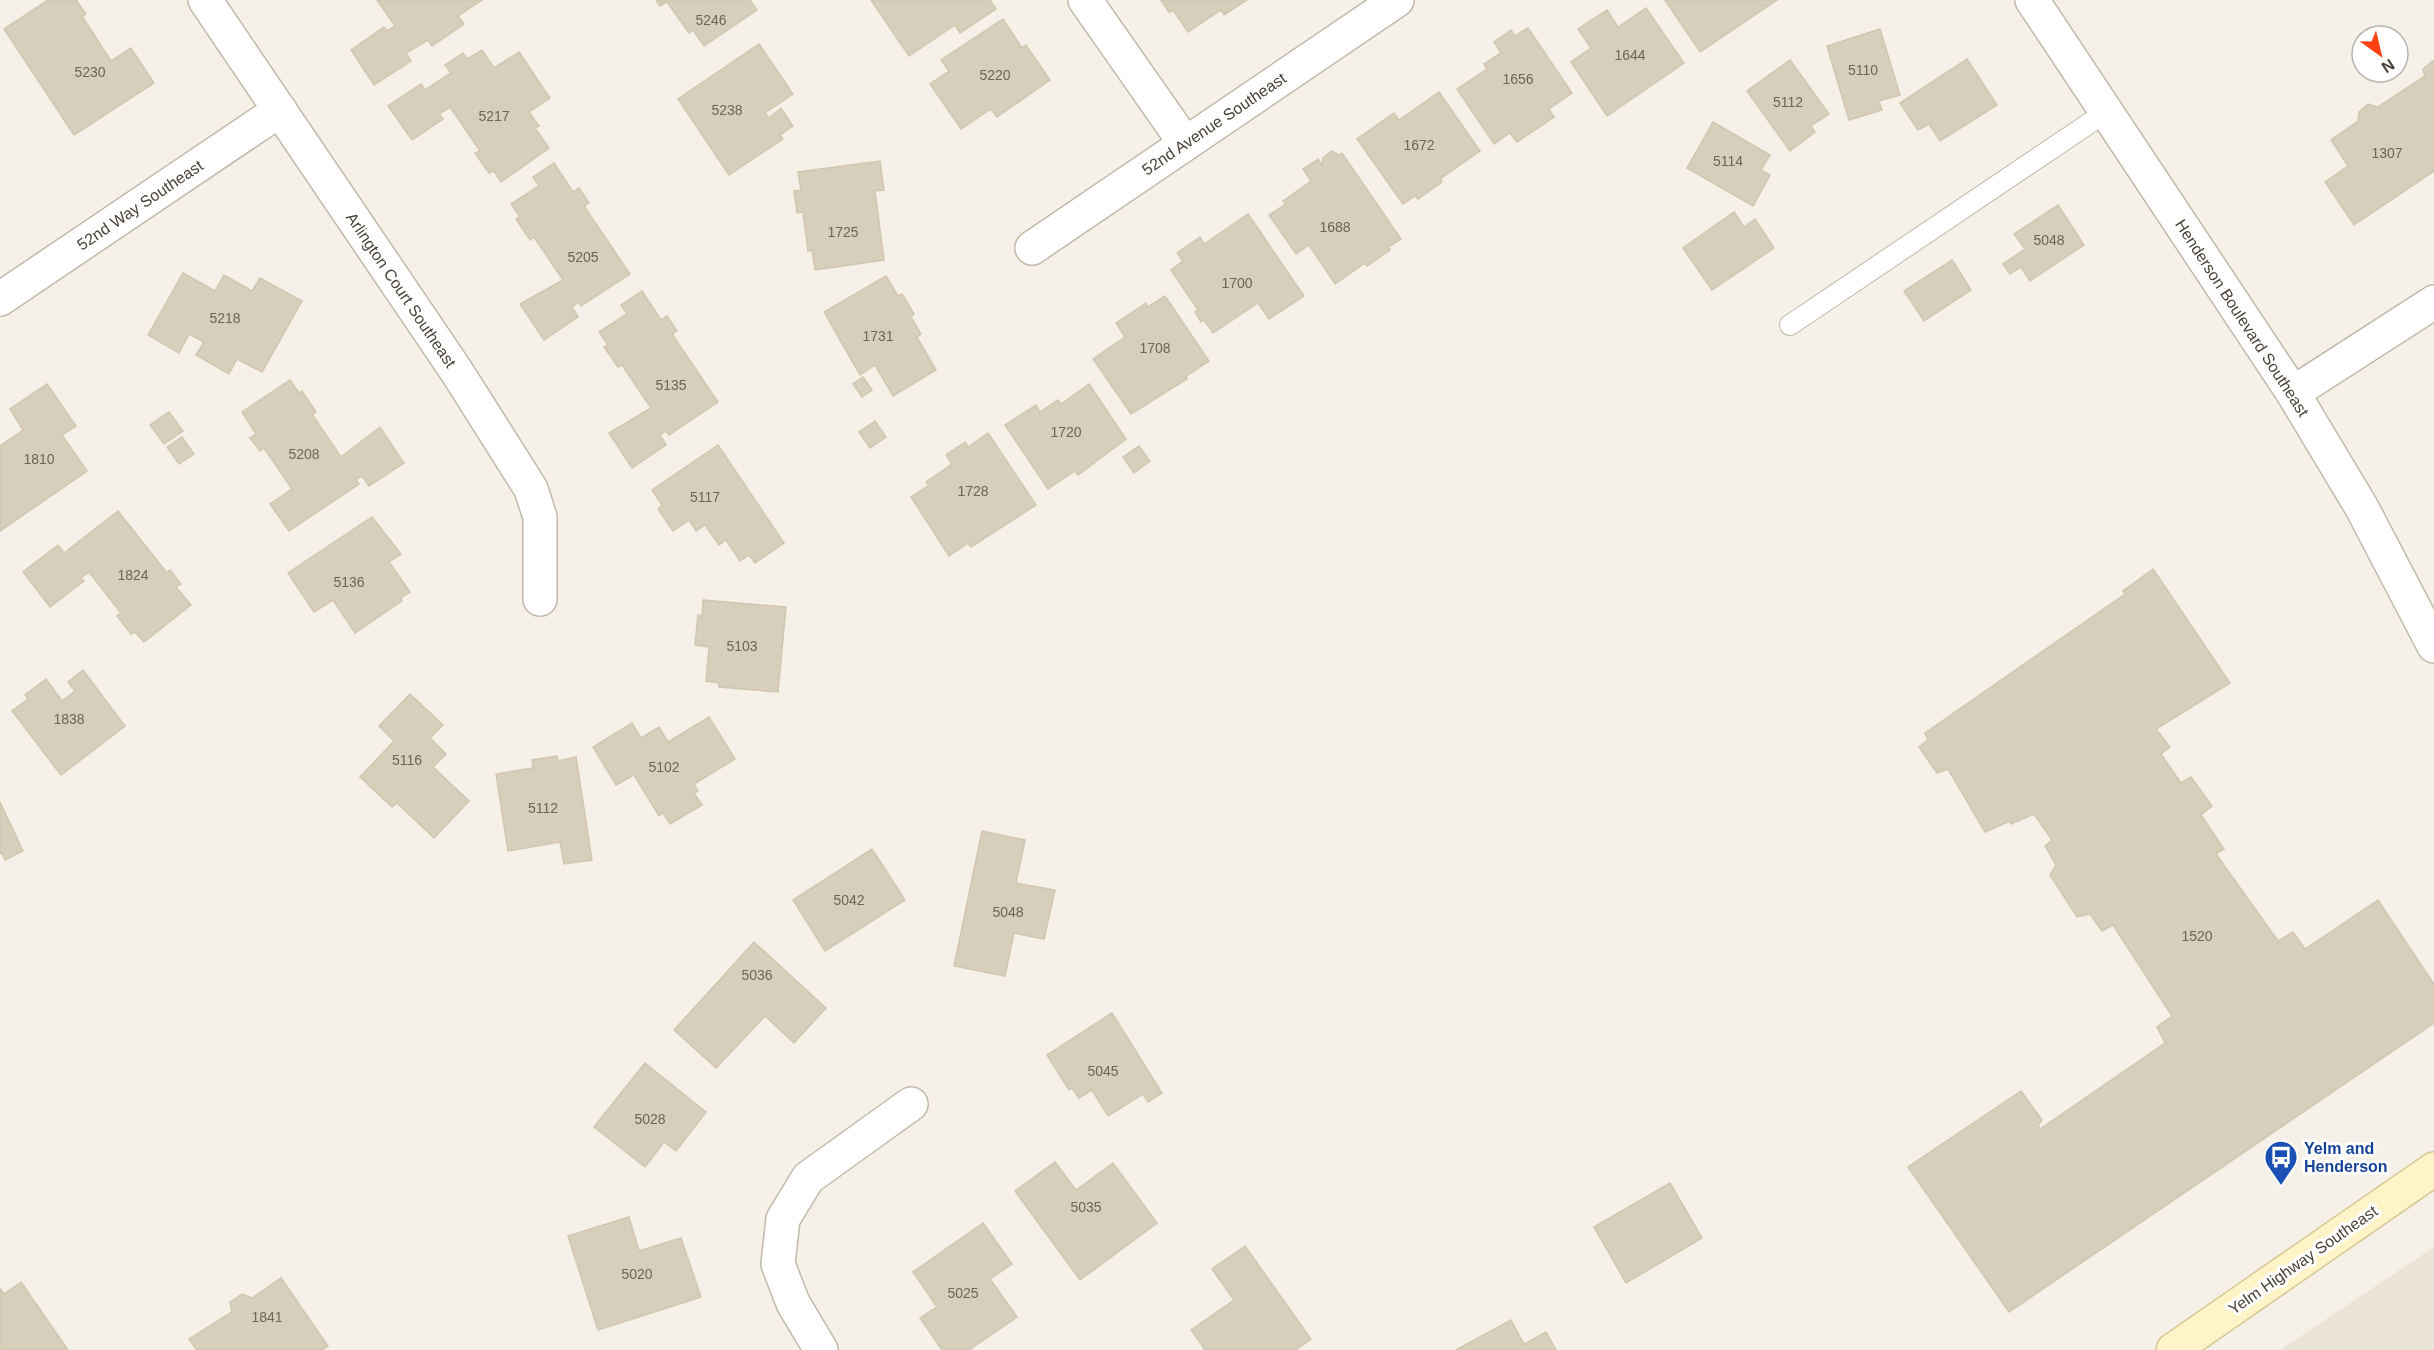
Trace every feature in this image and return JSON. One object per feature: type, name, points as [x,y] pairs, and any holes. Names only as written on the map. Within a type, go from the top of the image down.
[{"type":"main road","name":"Yelm Highway Southeast","points":[[2173,1350],[2431,1169]]},
{"type":"street","name":"Arlington Court Southeast","points":[[205,0],[491,424],[531,489],[540,517],[540,599]]},
{"type":"street","points":[[1085,0],[1185,143]]},
{"type":"street","name":"52nd Avenue Southeast","points":[[1032,248],[1397,0]]},
{"type":"street","name":"Henderson Boulevard Southeast","points":[[2032,0],[2293,393],[2362,508],[2434,646]]},
{"type":"street","name":"52nd Way Southeast","points":[[0,300],[280,110]]},
{"type":"street","points":[[2293,393],[2434,302]]},
{"type":"street","points":[[820,1350],[793,1303],[778,1264],[783,1219],[808,1178],[911,1104]]},
{"type":"lane","points":[[1790,325],[2106,112]]},
{"type":"shaded area","points":[[2434,1247],[2434,1350],[2280,1350]]},
{"type":"building","points":[[48,0],[76,0],[86,14],[82,16],[111,61],[131,48],[154,83],[74,135],[4,29]]},
{"type":"building","points":[[377,0],[482,0],[458,16],[464,24],[432,46],[428,40],[406,53],[411,61],[374,85],[351,50],[384,27],[387,31],[395,26]]},
{"type":"building","points":[[656,0],[750,0],[757,10],[704,46],[693,30],[689,33],[667,2],[660,6]]},
{"type":"building","points":[[871,0],[990,0],[996,9],[960,33],[955,25],[909,56]]},
{"type":"building","points":[[1161,0],[1247,0],[1224,15],[1221,10],[1188,32],[1173,10],[1169,12]]},
{"type":"building","points":[[1665,0],[1777,0],[1700,52]]},
{"type":"building","points":[[1646,8],[1684,63],[1607,116],[1571,62],[1591,48],[1578,29],[1607,10],[1618,27]]},
{"type":"building","points":[[1003,19],[1022,48],[1026,45],[1050,80],[997,117],[991,109],[961,129],[930,84],[949,71],[941,60]]},
{"type":"building","points":[[1528,28],[1572,93],[1549,109],[1554,117],[1517,142],[1510,133],[1494,144],[1457,89],[1487,69],[1484,64],[1501,53],[1494,42],[1511,30],[1515,36]]},
{"type":"building","points":[[1880,29],[1900,95],[1879,101],[1882,110],[1849,120],[1827,46]]},
{"type":"building","points":[[759,44],[793,94],[765,113],[769,118],[781,108],[793,126],[780,135],[783,139],[729,175],[678,99]]},
{"type":"building","points":[[482,50],[494,68],[519,52],[550,98],[529,112],[539,126],[535,128],[549,148],[501,182],[494,171],[489,173],[475,153],[480,151],[450,107],[439,114],[443,119],[412,140],[388,106],[421,84],[425,90],[451,73],[445,65],[463,53],[467,59]]},
{"type":"building","points":[[1967,59],[1997,105],[1940,141],[1929,124],[1918,130],[1900,103]]},
{"type":"building","points":[[1790,60],[1829,114],[1811,126],[1815,132],[1790,151],[1747,91]]},
{"type":"building","points":[[2434,60],[2434,171],[2354,225],[2325,182],[2348,166],[2331,140],[2358,121],[2359,112],[2368,104],[2378,107],[2425,76],[2423,69]]},
{"type":"building","points":[[1439,92],[1480,151],[1440,179],[1442,182],[1418,199],[1415,196],[1403,204],[1357,139],[1394,113],[1399,120]]},
{"type":"building","points":[[1713,122],[1770,155],[1761,170],[1770,175],[1753,206],[1687,168]]},
{"type":"building","points":[[1332,151],[1339,155],[1342,153],[1401,239],[1388,247],[1390,250],[1367,266],[1365,263],[1335,284],[1309,245],[1296,254],[1269,215],[1286,204],[1283,201],[1311,181],[1303,169],[1318,159],[1322,165],[1323,158]]},
{"type":"building","points":[[880,161],[884,190],[875,191],[884,260],[815,270],[812,250],[808,251],[803,212],[797,213],[794,191],[801,190],[798,172]]},
{"type":"building","points":[[554,163],[573,192],[579,188],[589,203],[584,206],[630,274],[581,306],[579,302],[572,307],[578,317],[544,340],[520,304],[563,280],[534,237],[530,240],[516,219],[520,217],[511,204],[539,186],[533,177]]},
{"type":"building","points":[[2058,205],[2084,245],[2030,281],[2021,267],[2010,274],[2003,264],[2025,249],[2014,234]]},
{"type":"building","points":[[1734,212],[1744,227],[1755,219],[1774,248],[1712,290],[1683,248]]},
{"type":"building","points":[[1248,214],[1304,296],[1269,319],[1258,303],[1213,333],[1204,320],[1201,322],[1195,312],[1198,310],[1171,270],[1183,261],[1177,253],[1200,237],[1204,244]]},
{"type":"building","points":[[1952,260],[1971,290],[1924,321],[1904,291]]},
{"type":"building","points":[[183,273],[215,291],[224,275],[252,291],[260,278],[302,301],[262,372],[237,359],[229,374],[196,355],[204,342],[189,334],[179,353],[148,335]]},
{"type":"building","points":[[886,276],[898,296],[902,294],[914,314],[911,317],[921,334],[917,337],[936,370],[893,396],[875,365],[860,375],[824,312]]},
{"type":"building","points":[[642,291],[661,320],[667,316],[677,331],[672,334],[718,402],[669,435],[666,431],[660,435],[666,445],[632,468],[609,433],[651,408],[622,365],[618,367],[604,347],[608,345],[599,332],[627,314],[621,305]]},
{"type":"building","points":[[1165,296],[1209,361],[1186,376],[1187,379],[1131,414],[1093,359],[1125,337],[1116,323],[1146,303],[1148,307]]},
{"type":"building","points":[[863,377],[872,390],[862,397],[853,384]]},
{"type":"building","points":[[290,380],[299,393],[302,391],[316,412],[312,414],[341,457],[380,427],[404,463],[369,486],[362,476],[356,480],[359,484],[289,531],[270,504],[292,489],[264,448],[260,451],[250,438],[256,434],[242,412]]},
{"type":"building","points":[[47,384],[76,426],[62,435],[87,471],[0,531],[0,446],[23,430],[10,409]]},
{"type":"building","points":[[1089,384],[1126,439],[1078,475],[1075,471],[1048,489],[1005,425],[1036,405],[1040,412],[1058,400],[1061,404]]},
{"type":"building","points":[[169,412],[183,431],[164,444],[150,425]]},
{"type":"building","points":[[875,421],[886,437],[870,448],[859,432]]},
{"type":"building","points":[[988,433],[1036,505],[971,547],[968,543],[949,556],[911,497],[929,485],[926,482],[952,464],[946,455],[965,442],[968,447]]},
{"type":"building","points":[[182,437],[194,454],[179,464],[167,447]]},
{"type":"building","points":[[718,445],[784,543],[755,563],[749,555],[740,561],[726,540],[719,545],[705,525],[696,531],[689,520],[673,531],[658,509],[662,505],[652,490]]},
{"type":"building","points":[[1139,446],[1150,461],[1134,473],[1123,457]]},
{"type":"building","points":[[118,511],[167,573],[170,570],[181,584],[176,587],[191,605],[144,642],[135,632],[131,634],[117,616],[121,613],[89,572],[81,578],[84,581],[50,607],[23,572],[58,545],[64,553]]},
{"type":"building","points":[[372,517],[401,554],[389,562],[410,592],[401,598],[402,601],[355,633],[333,600],[314,612],[288,573]]},
{"type":"building","points":[[2153,569],[2230,683],[2156,729],[2170,747],[2161,754],[2181,783],[2191,777],[2212,806],[2201,815],[2224,849],[2216,854],[2278,941],[2293,932],[2305,949],[2378,900],[2434,984],[2434,1023],[2009,1312],[1908,1167],[2021,1091],[2042,1120],[2038,1125],[2040,1129],[2165,1043],[2157,1027],[2172,1016],[2113,925],[2102,931],[2090,914],[2077,917],[2050,875],[2056,865],[2045,846],[2052,840],[2034,814],[1985,832],[1948,769],[1937,773],[1919,747],[1928,740],[1925,733],[2125,594],[2123,591]]},
{"type":"building","points":[[703,600],[786,607],[778,692],[719,687],[719,683],[706,681],[709,647],[695,645],[698,615],[702,617]]},
{"type":"building","points":[[83,670],[125,726],[61,775],[12,711],[28,699],[25,695],[46,679],[62,701],[75,691],[68,682]]},
{"type":"building","points":[[410,694],[443,725],[430,738],[446,754],[433,767],[469,801],[434,838],[397,803],[392,807],[360,777],[394,741],[379,726]]},
{"type":"building","points":[[709,717],[735,759],[694,784],[698,791],[694,793],[702,805],[670,824],[663,813],[659,816],[634,775],[616,785],[593,747],[632,723],[641,738],[659,727],[668,742]]},
{"type":"building","points":[[557,756],[558,761],[576,757],[592,860],[564,864],[560,842],[508,851],[496,774],[533,768],[532,760]]},
{"type":"building","points":[[0,802],[23,851],[5,860],[2,853],[0,854]]},
{"type":"building","points":[[982,831],[1025,840],[1016,883],[1055,890],[1044,939],[1014,933],[1005,976],[954,966]]},
{"type":"building","points":[[872,849],[905,900],[825,951],[793,900]]},
{"type":"building","points":[[754,942],[826,1008],[794,1043],[765,1016],[716,1068],[674,1030]]},
{"type":"building","points":[[1112,1013],[1162,1093],[1148,1102],[1143,1094],[1108,1116],[1092,1090],[1079,1098],[1072,1088],[1069,1090],[1047,1055]]},
{"type":"building","points":[[645,1063],[706,1112],[676,1151],[664,1142],[645,1167],[594,1127]]},
{"type":"building","points":[[1055,1162],[1076,1190],[1113,1163],[1157,1223],[1080,1280],[1015,1191]]},
{"type":"building","points":[[1670,1183],[1702,1238],[1626,1283],[1594,1227]]},
{"type":"building","points":[[629,1217],[639,1251],[681,1238],[701,1297],[598,1330],[568,1236]]},
{"type":"building","points":[[983,1223],[1012,1264],[990,1279],[1017,1317],[969,1350],[942,1350],[920,1318],[937,1307],[913,1272]]},
{"type":"building","points":[[1245,1246],[1311,1339],[1296,1350],[1205,1350],[1191,1330],[1234,1300],[1212,1269]]},
{"type":"building","points":[[281,1278],[328,1346],[322,1350],[197,1350],[189,1339],[232,1312],[230,1302],[242,1294],[252,1298]]},
{"type":"building","points":[[21,1282],[68,1350],[0,1350],[0,1288],[4,1294]]},
{"type":"building","points":[[1511,1320],[1524,1344],[1546,1332],[1556,1350],[1456,1350]]},
{"type":"place","name":"Yelm and Henderson","points":[[2281,1186]]}]
